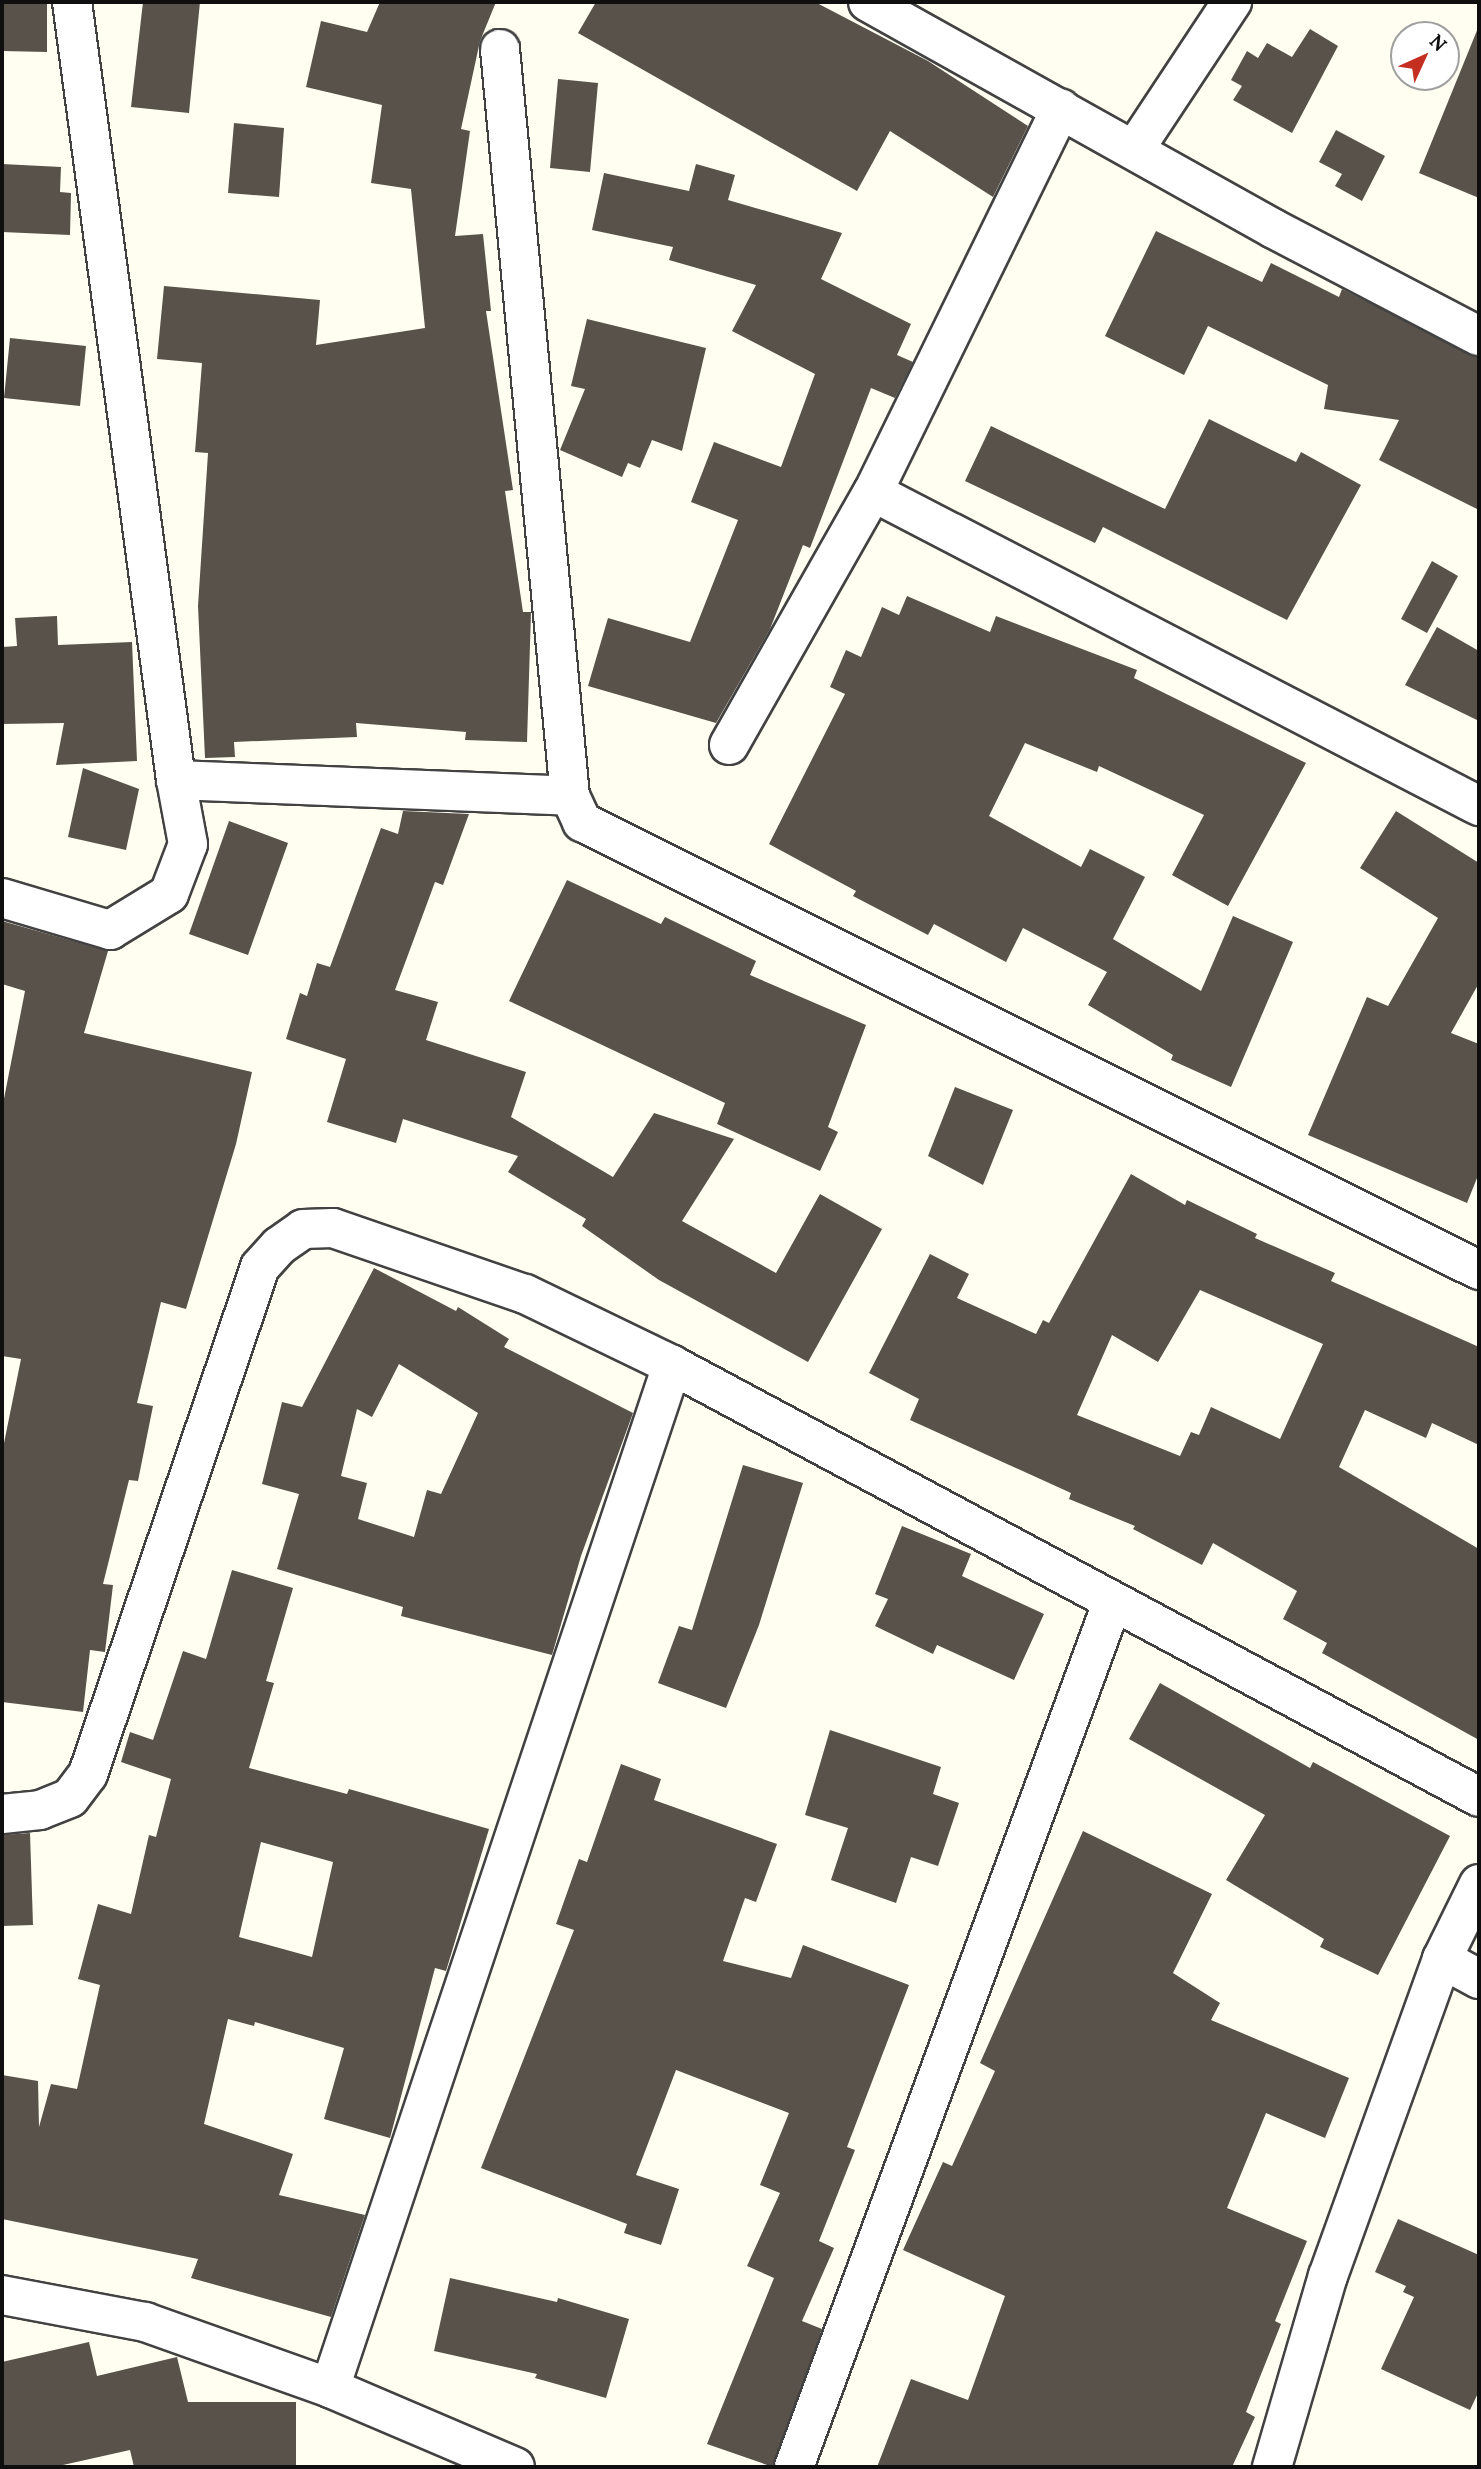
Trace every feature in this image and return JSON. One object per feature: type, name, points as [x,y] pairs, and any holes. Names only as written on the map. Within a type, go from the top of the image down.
[{"type":"street","points":[[2,898],[110,930],[169,894],[188,844],[176,780],[72,2]]},
{"type":"street","points":[[868,2],[1134,150],[1479,336]]},
{"type":"street","points":[[1134,150],[1232,2]]},
{"type":"street","points":[[500,49],[570,796],[582,822],[1479,1270]]},
{"type":"street","points":[[729,745],[873,492],[1060,109]]},
{"type":"street","points":[[873,492],[1479,806]]},
{"type":"street","points":[[176,780],[570,796]]},
{"type":"street","points":[[2,1814],[40,1810],[69,1798],[88,1774],[260,1268],[279,1246],[303,1229],[333,1228],[525,1294],[672,1365],[1112,1603],[1479,1797]]},
{"type":"street","points":[[330,2388],[672,1365]]},
{"type":"street","points":[[794,2467],[1112,1603]]},
{"type":"street","points":[[1272,2467],[1328,2276],[1441,1959],[1479,1884]]},
{"type":"street","points":[[1441,1959],[1479,1979]]},
{"type":"street","points":[[2,2295],[145,2322],[330,2388],[515,2467]]},
{"type":"building","points":[[2,2],[47,2],[47,52],[2,51]]},
{"type":"building","points":[[143,2],[200,2],[189,113],[131,107]]},
{"type":"building","points":[[380,2],[496,2],[480,41],[461,129],[470,131],[455,236],[483,234],[491,311],[486,311],[513,490],[505,491],[523,612],[531,612],[527,742],[465,740],[466,732],[356,723],[357,737],[234,742],[235,757],[205,758],[198,606],[208,453],[195,452],[202,363],[157,359],[164,286],[320,300],[316,345],[425,328],[411,189],[371,183],[382,105],[306,87],[321,21],[367,32]]},
{"type":"building","points":[[596,2],[815,2],[928,61],[1028,126],[993,197],[890,131],[857,191],[578,33]]},
{"type":"building","points":[[1479,28],[1479,198],[1419,173],[1452,91],[1460,91],[1460,72]]},
{"type":"building","points":[[1310,29],[1338,46],[1292,133],[1233,100],[1242,86],[1231,80],[1247,51],[1258,58],[1267,43],[1292,57]]},
{"type":"building","points":[[558,79],[598,83],[590,172],[550,168]]},
{"type":"building","points":[[234,123],[284,128],[279,197],[228,193]]},
{"type":"building","points":[[1336,130],[1385,156],[1362,201],[1335,186],[1342,174],[1319,162]]},
{"type":"building","points":[[2,164],[61,167],[60,192],[71,193],[70,235],[2,232]]},
{"type":"building","points":[[696,164],[735,175],[728,200],[842,233],[821,279],[911,324],[897,355],[913,362],[895,398],[871,388],[810,548],[803,545],[770,629],[716,723],[588,686],[608,618],[690,642],[738,520],[691,502],[714,442],[781,467],[815,374],[732,331],[756,285],[669,260],[673,247],[592,230],[604,173],[689,191]]},
{"type":"building","points":[[1156,231],[1262,282],[1271,263],[1339,297],[1342,289],[1479,358],[1479,510],[1379,460],[1399,420],[1324,409],[1328,385],[1208,326],[1184,375],[1105,336]]},
{"type":"building","points":[[587,319],[706,348],[682,451],[652,440],[640,468],[628,463],[622,477],[560,450],[585,389],[571,386]]},
{"type":"building","points":[[10,338],[86,346],[80,406],[4,398]]},
{"type":"building","points":[[1209,419],[1296,462],[1301,452],[1361,485],[1287,620],[1103,527],[1095,543],[965,481],[991,426],[1165,509]]},
{"type":"building","points":[[1432,561],[1458,576],[1427,633],[1401,619]]},
{"type":"building","points":[[907,596],[990,632],[996,616],[1137,670],[1134,678],[1306,763],[1228,906],[1172,875],[1204,815],[1099,766],[1097,772],[1025,743],[989,816],[1081,867],[1090,849],[1145,877],[1113,939],[1201,991],[1233,916],[1293,942],[1231,1087],[1171,1060],[1173,1055],[1088,1005],[1107,972],[1023,928],[1006,962],[934,924],[928,935],[853,896],[856,891],[769,844],[845,694],[830,687],[846,650],[861,657],[882,607],[899,615]]},
{"type":"building","points":[[57,616],[58,645],[132,642],[137,761],[56,765],[64,723],[2,724],[2,647],[17,646],[15,618]]},
{"type":"building","points":[[1437,627],[1479,651],[1479,721],[1405,685]]},
{"type":"building","points":[[83,768],[139,789],[126,850],[68,837]]},
{"type":"building","points":[[403,811],[469,814],[443,885],[435,882],[395,990],[438,1002],[426,1040],[526,1072],[511,1117],[613,1177],[654,1113],[734,1139],[682,1221],[776,1273],[820,1194],[882,1229],[808,1362],[659,1280],[582,1226],[586,1219],[508,1172],[518,1156],[403,1119],[396,1143],[327,1122],[346,1059],[286,1039],[300,993],[307,996],[317,963],[330,967],[381,828],[398,834]]},
{"type":"building","points":[[1396,811],[1479,863],[1479,983],[1451,1033],[1479,1044],[1479,1173],[1467,1203],[1308,1135],[1367,997],[1388,1006],[1438,918],[1360,868]]},
{"type":"building","points":[[229,821],[288,843],[248,955],[189,934]]},
{"type":"building","points":[[567,880],[661,924],[665,917],[756,961],[750,975],[866,1025],[828,1127],[838,1132],[820,1171],[717,1124],[725,1103],[509,1001]]},
{"type":"building","points":[[2,921],[108,951],[84,1033],[252,1072],[236,1144],[186,1309],[161,1302],[137,1403],[153,1406],[138,1481],[129,1480],[103,1584],[113,1585],[105,1652],[90,1650],[83,1712],[2,1702],[2,1453],[21,1359],[2,1356],[2,1109],[25,991],[2,984]]},
{"type":"building","points":[[955,1087],[1013,1110],[983,1185],[928,1156]]},
{"type":"building","points":[[1131,1174],[1185,1205],[1187,1200],[1257,1234],[1255,1238],[1335,1273],[1331,1281],[1479,1347],[1479,1445],[1432,1423],[1426,1438],[1365,1410],[1339,1467],[1479,1549],[1479,1740],[1322,1653],[1327,1643],[1283,1619],[1297,1591],[1213,1543],[1202,1565],[1133,1529],[1135,1526],[1069,1499],[1071,1493],[910,1420],[919,1399],[869,1373],[930,1254],[969,1274],[957,1298],[1036,1334],[1043,1320],[1049,1323]],"holes":[[[1200,1290],[1323,1344],[1280,1439],[1211,1407],[1199,1435],[1191,1432],[1180,1456],[1077,1415],[1112,1335],[1158,1362]]]},
{"type":"building","points":[[374,1268],[456,1311],[458,1307],[509,1339],[504,1347],[633,1413],[581,1556],[552,1655],[401,1616],[403,1607],[277,1569],[299,1494],[262,1484],[282,1402],[302,1407]],"holes":[[[399,1364],[478,1413],[441,1494],[427,1490],[414,1537],[358,1519],[367,1483],[341,1476],[357,1409],[372,1417]]]},
{"type":"building","points":[[743,1465],[803,1483],[759,1625],[726,1708],[658,1683],[679,1626],[692,1630]]},
{"type":"building","points":[[902,1526],[971,1554],[962,1576],[1044,1614],[1014,1680],[937,1645],[933,1654],[875,1626],[888,1599],[875,1594]]},
{"type":"building","points":[[232,1570],[293,1588],[266,1681],[274,1683],[249,1768],[347,1794],[349,1789],[489,1829],[446,1971],[435,1968],[390,2138],[324,2119],[344,2048],[255,2022],[254,2026],[228,2019],[204,2124],[293,2154],[279,2195],[365,2215],[331,2317],[191,2278],[198,2259],[2,2219],[2,2075],[38,2081],[39,2127],[51,2084],[77,2089],[100,1985],[78,1979],[98,1904],[131,1914],[149,1835],[156,1837],[171,1779],[121,1762],[130,1732],[153,1740],[183,1651],[206,1659]],"holes":[[[261,1842],[333,1862],[312,1957],[239,1937]]]},
{"type":"building","points":[[1160,1683],[1310,1768],[1313,1762],[1450,1836],[1378,1975],[1320,1947],[1324,1939],[1226,1880],[1265,1815],[1129,1739]]},
{"type":"building","points":[[830,1730],[941,1767],[933,1794],[959,1803],[938,1866],[911,1857],[896,1903],[831,1880],[848,1828],[805,1815]]},
{"type":"building","points":[[621,1764],[661,1779],[654,1800],[777,1844],[756,1902],[745,1898],[723,1961],[791,1978],[803,1945],[909,1985],[847,2147],[855,2150],[819,2241],[834,2248],[802,2321],[822,2329],[773,2467],[707,2444],[774,2278],[747,2266],[780,2193],[760,2185],[789,2113],[676,2070],[636,2175],[679,2189],[661,2245],[624,2233],[627,2224],[481,2168],[574,1930],[556,1924],[579,1859],[587,1862]]},
{"type":"building","points":[[1083,1831],[1212,1894],[1173,1973],[1220,2003],[1211,2020],[1349,2078],[1325,2138],[1266,2113],[1227,2208],[1307,2241],[1275,2321],[1281,2324],[1246,2412],[1255,2417],[1232,2467],[877,2467],[911,2379],[968,2400],[1005,2296],[903,2250],[943,2162],[952,2166],[995,2071],[980,2063]]},
{"type":"building","points":[[30,1833],[33,1925],[2,1926],[2,1835]]},
{"type":"building","points":[[1398,2219],[1479,2255],[1479,2391],[1470,2410],[1381,2369],[1414,2297],[1403,2292],[1406,2286],[1375,2272]]},
{"type":"building","points":[[450,2278],[557,2302],[558,2298],[629,2319],[606,2398],[535,2378],[537,2374],[434,2351]]},
{"type":"building","points":[[89,2342],[97,2376],[177,2357],[188,2402],[296,2402],[296,2467],[134,2467],[130,2450],[54,2467],[2,2467],[2,2362]]}]
